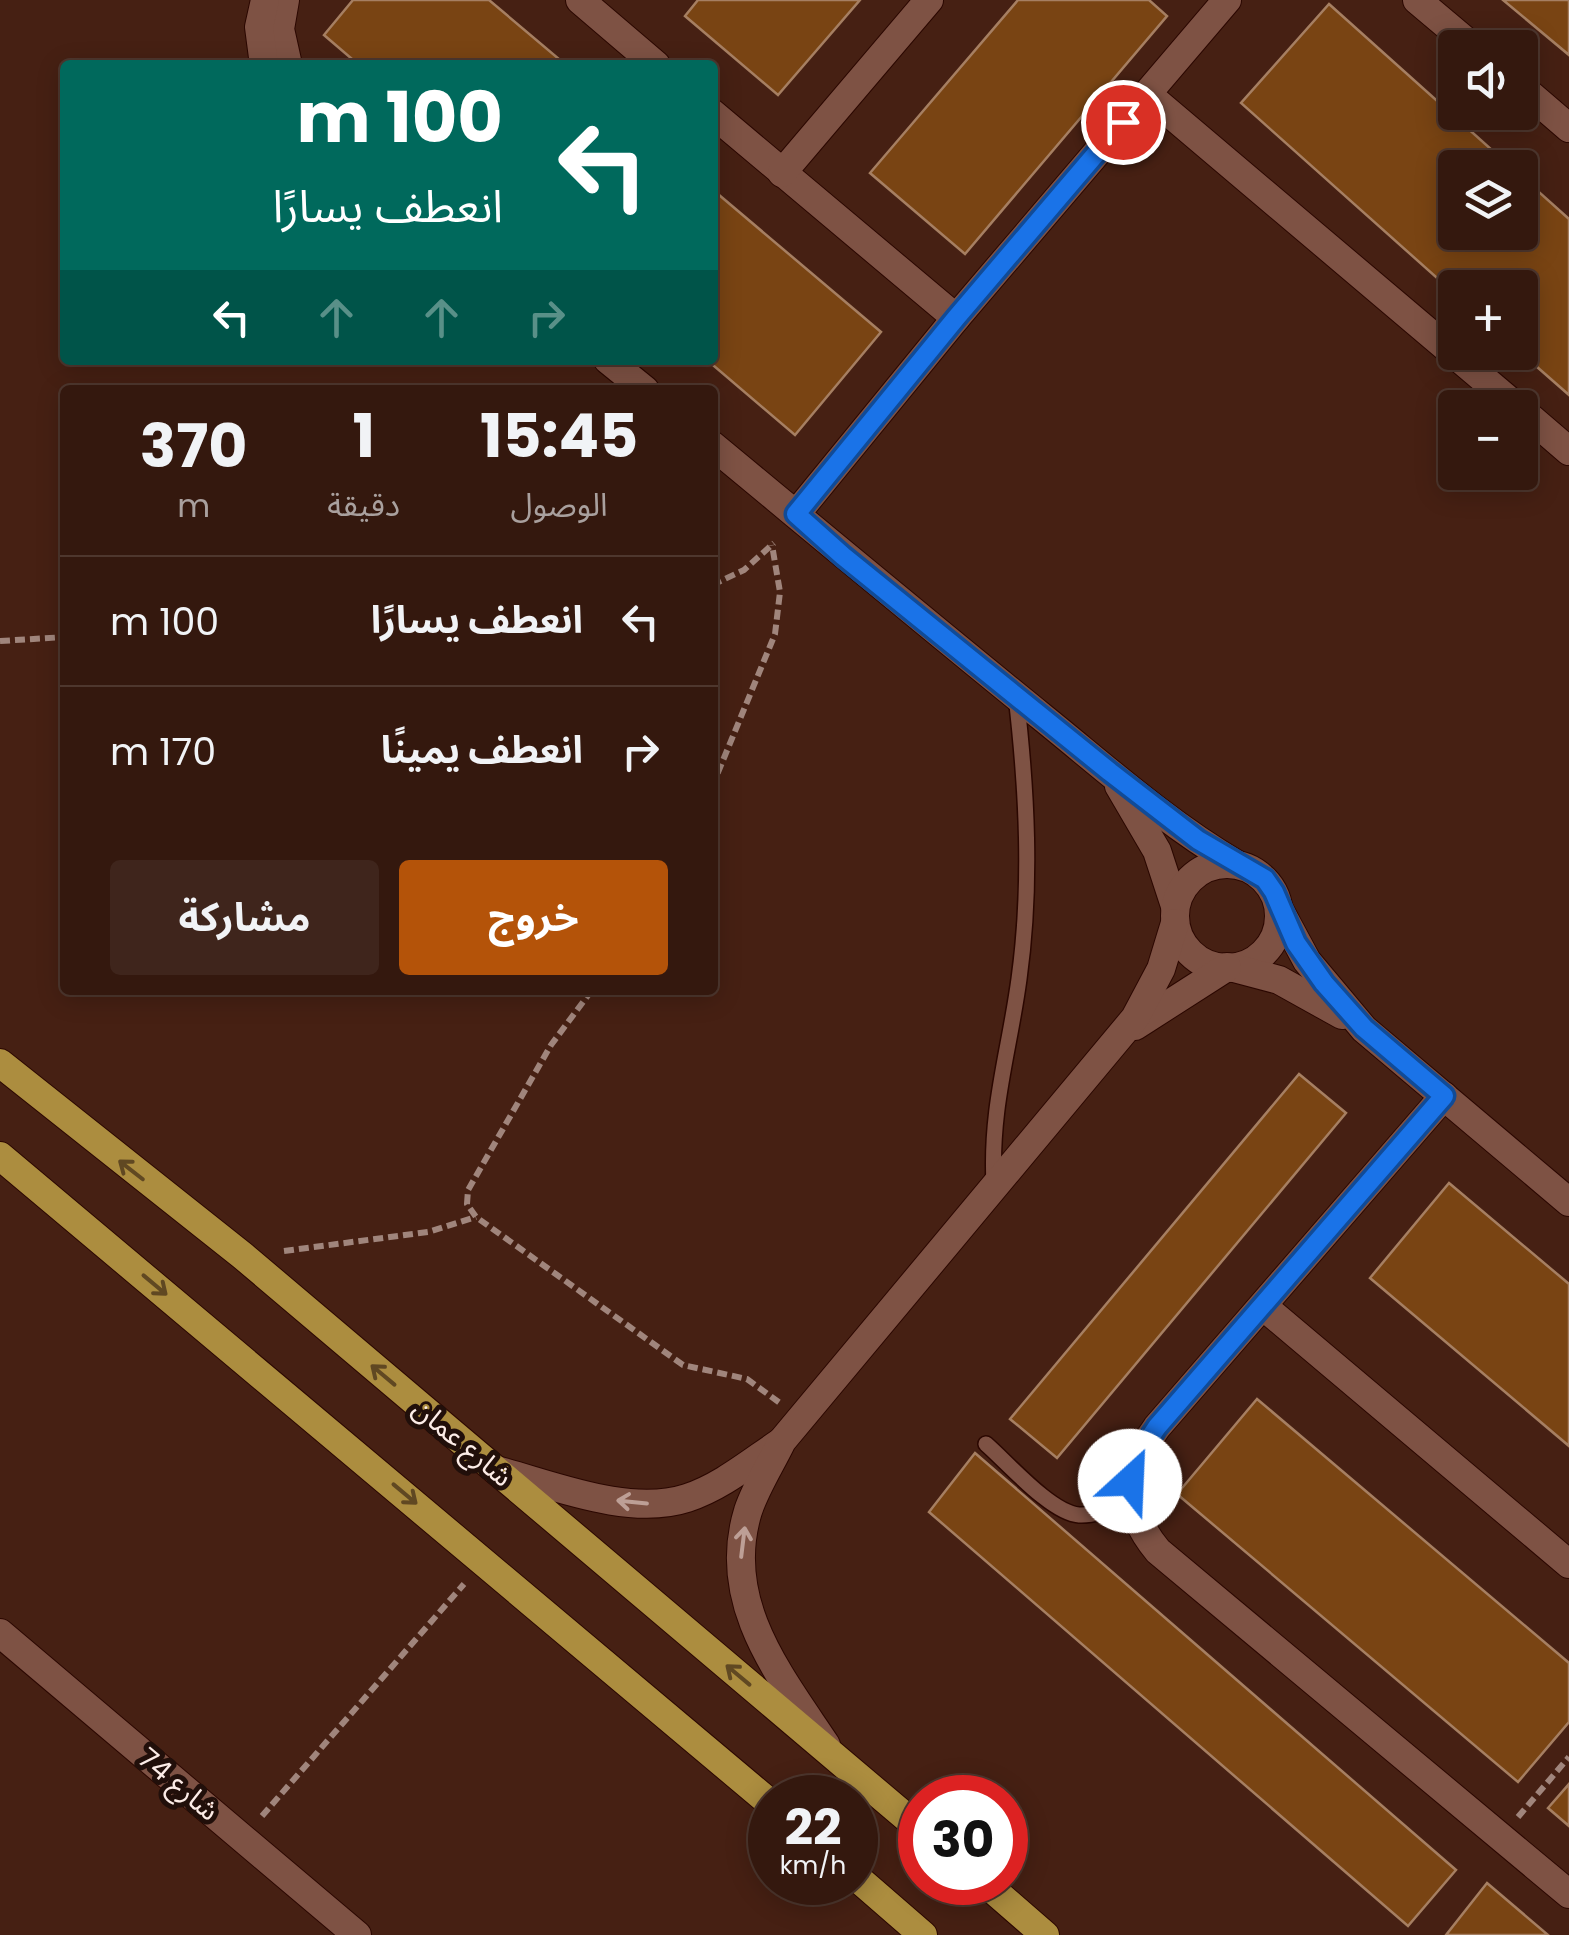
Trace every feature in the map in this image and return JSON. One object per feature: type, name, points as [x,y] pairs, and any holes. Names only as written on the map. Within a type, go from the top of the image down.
[{"type":"main road","name":"شارع عمان","points":[[0,1063],[243,1256],[898,1810]]},
{"type":"main road","points":[[0,1156],[485,1560],[748,1785]]},
{"type":"main road","points":[[878,1896],[923,1935]]},
{"type":"main road","points":[[1011,1905],[1046,1935]]},
{"type":"street","points":[[263,60],[259,27],[265,0]]},
{"type":"street","points":[[285,0],[280,29],[287,60]]},
{"type":"street","points":[[782,172],[929,0]]},
{"type":"street","points":[[796,514],[956,318],[1227,0]]},
{"type":"street","points":[[1417,0],[1453,30]]},
{"type":"street","points":[[590,3],[651,60]]},
{"type":"street","points":[[1147,94],[1498,390]]},
{"type":"street","points":[[1538,101],[1569,128]]},
{"type":"street","points":[[718,118],[956,318]]},
{"type":"street","points":[[614,365],[639,385]]},
{"type":"street","points":[[1538,424],[1569,450]]},
{"type":"street","points":[[718,451],[1110,772],[1198,840],[1265,879],[1307,960],[1364,1028],[1569,1202]]},
{"type":"street","points":[[1110,772],[1158,851],[1180,938],[1189,952],[1202,962],[1279,980],[1364,1028]]},
{"type":"street","points":[[496,1470],[625,1503],[666,1503],[716,1486],[782,1441],[1118,1040],[1149,994],[1180,891],[1204,868],[1236,864]]},
{"type":"street","points":[[1118,1040],[1166,1004],[1264,954],[1274,941],[1279,909]]},
{"type":"street","points":[[1444,1096],[1150,1438],[1135,1460],[1130,1481],[1132,1501],[1138,1521],[1158,1551],[1569,1894]]},
{"type":"street","points":[[1263,1306],[1569,1564]]},
{"type":"street","points":[[782,1441],[749,1508],[742,1546],[742,1585],[767,1656],[833,1755]]},
{"type":"street","name":"شارع 74","points":[[0,1633],[357,1935]]},
{"type":"lane","points":[[994,1187],[994,1110],[1017,994],[1026,914],[1026,798],[1016,696]]},
{"type":"lane","points":[[986,1444],[1068,1513],[1096,1514],[1132,1501]]},
{"type":"path","points":[[718,583],[744,570],[772,545],[796,514]]},
{"type":"path","points":[[718,772],[775,634],[780,592],[772,545]]},
{"type":"path","points":[[0,641],[60,637]]},
{"type":"path","points":[[588,995],[551,1045],[468,1190],[468,1204],[476,1217],[682,1364],[747,1379],[802,1418]]},
{"type":"path","points":[[243,1256],[407,1235],[476,1217]]},
{"type":"path","points":[[243,1838],[485,1560]]},
{"type":"path","points":[[1501,1837],[1569,1757]]},
{"type":"building","points":[[353,0],[489,0],[560,60],[353,60],[324,35]]},
{"type":"building","points":[[698,0],[860,0],[778,95],[685,16]]},
{"type":"building","points":[[1018,0],[1149,0],[1167,16],[965,254],[870,173]]},
{"type":"building","points":[[1503,0],[1569,0],[1569,55]]},
{"type":"building","points":[[1329,4],[1438,102],[1438,130],[1470,130],[1492,150],[1438,150],[1438,250],[1538,250],[1538,191],[1569,219],[1569,395],[1538,368],[1538,270],[1438,270],[1438,279],[1241,103]]},
{"type":"building","points":[[718,194],[881,332],[795,435],[713,365],[718,365]]},
{"type":"building","points":[[1299,1074],[1346,1113],[1057,1458],[1010,1419]]},
{"type":"building","points":[[1449,1183],[1569,1284],[1569,1446],[1370,1278]]},
{"type":"building","points":[[1257,1399],[1569,1663],[1569,1722],[1518,1782],[1177,1494]]},
{"type":"building","points":[[975,1453],[1456,1870],[1408,1926],[929,1512]]},
{"type":"building","points":[[1569,1784],[1569,1826],[1548,1808]]},
{"type":"building","points":[[1487,1883],[1548,1935],[1446,1935]]},
{"type":"route","points":[[1123,122],[796,514],[1110,772],[1198,840],[1265,879],[1286,926],[1324,983],[1364,1028],[1444,1096],[1157,1427],[1135,1460],[1130,1481]]}]
